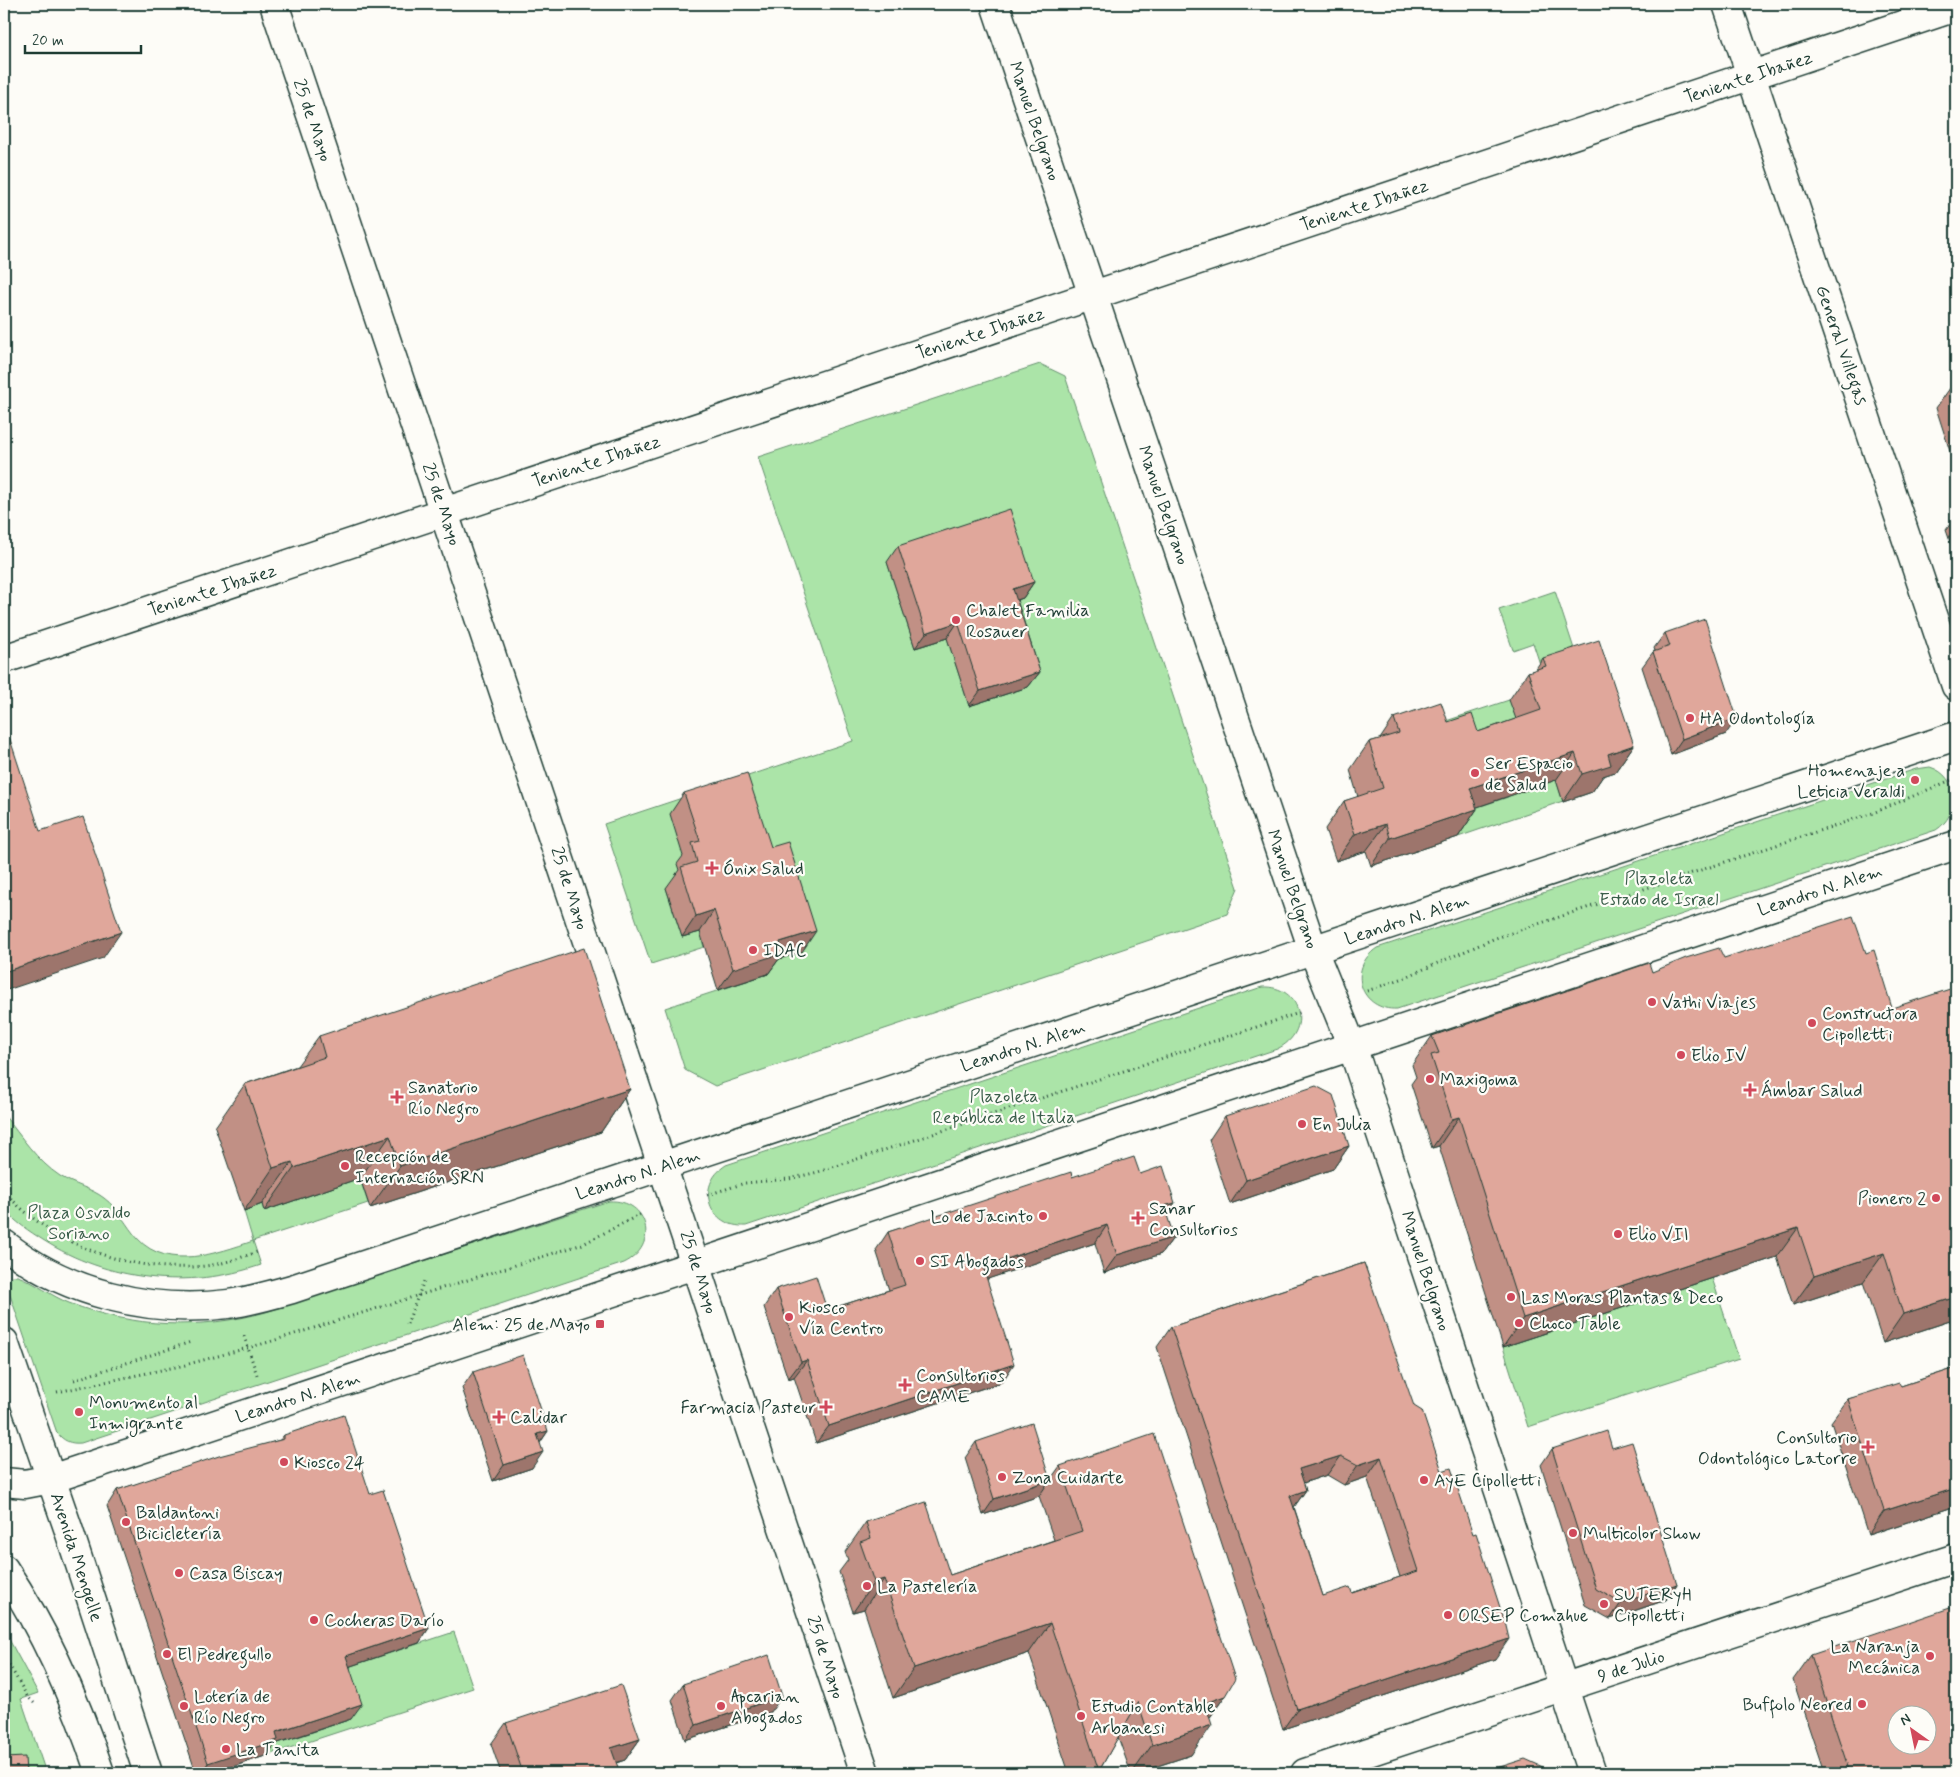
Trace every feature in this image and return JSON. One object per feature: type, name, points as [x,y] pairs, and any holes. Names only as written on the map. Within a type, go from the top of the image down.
[{"type":"street","name":"25 de Mayo","points":[[274,4],[865,1773]]},
{"type":"street","name":"Manuel Belgrano","points":[[995,4],[1313,950],[1352,1046],[1592,1773]]},
{"type":"street","name":"General Villegas","points":[[1727,4],[1956,686]]},
{"type":"street","name":"Teniente Ibañez","points":[[4,659],[1956,7]]},
{"type":"street","name":"Leandro N. Alem","points":[[4,1244],[42,1269],[95,1292],[155,1305],[227,1304],[258,1298],[292,1289],[1956,736]]},
{"type":"street","name":"Leandro N. Alem","points":[[4,1482],[26,1484],[52,1479],[1956,845]]},
{"type":"street","name":"Avenida Mengelle","points":[[4,1342],[52,1479],[148,1773]]},
{"type":"street","name":"9 de Julio","points":[[1305,1773],[1956,1558]]},
{"type":"street","points":[[4,1569],[26,1603],[57,1661],[80,1716],[100,1773]]},
{"type":"path","points":[[1364,992],[1401,979],[1493,939],[1873,813],[1956,778]]},
{"type":"path","points":[[708,1194],[744,1183],[788,1179],[818,1172],[1299,1013]]},
{"type":"path","points":[[4,1191],[24,1211],[56,1233],[72,1242],[117,1258],[160,1267],[189,1267],[214,1265],[257,1252]]},
{"type":"path","points":[[52,1393],[148,1373],[248,1348],[583,1244],[640,1214]]},
{"type":"path","points":[[405,1329],[427,1273]]},
{"type":"path","points":[[244,1333],[258,1378]]},
{"type":"green space","points":[[1040,364],[1065,376],[1238,888],[1227,914],[715,1086],[685,1070],[665,1008],[768,974],[685,862],[680,874],[666,888],[682,937],[719,925],[702,940],[704,947],[651,964],[604,824],[853,741],[758,457]],"holes":[[[936,545],[1023,598],[1002,605],[969,706],[947,638],[915,648],[887,562]]]},
{"type":"green space","points":[[1555,591],[1580,667],[1545,679],[1533,643],[1513,650],[1499,610]]},
{"type":"green space","points":[[1529,699],[1563,801],[1458,837],[1475,808],[1508,797],[1506,791],[1422,729],[1509,700]]},
{"type":"green space","name":"Plazoleta Estado de Israel","points":[[1930,767],[1940,772],[1947,779],[1953,796],[1953,806],[1949,815],[1936,830],[1397,1009],[1385,1008],[1374,1003],[1362,987],[1360,977],[1362,967],[1367,957],[1377,948],[1916,769]]},
{"type":"green space","name":"Plazoleta República de Italia","points":[[1262,987],[1276,988],[1286,993],[1294,1001],[1298,1011],[1299,1021],[1295,1032],[1288,1041],[1277,1049],[746,1226],[733,1225],[723,1220],[715,1213],[710,1204],[710,1184],[716,1174],[726,1165]]},
{"type":"green space","name":"Plaza Osvaldo Soriano","points":[[4,1115],[44,1163],[60,1176],[104,1198],[114,1207],[138,1239],[150,1249],[178,1257],[194,1256],[209,1254],[253,1241],[261,1265],[234,1273],[206,1277],[177,1279],[149,1277],[121,1273],[94,1265],[68,1254],[43,1240],[27,1230],[4,1209]]},
{"type":"green space","points":[[358,1173],[368,1203],[253,1241],[244,1211],[262,1204],[264,1211]]},
{"type":"green space","points":[[609,1201],[623,1202],[633,1207],[641,1215],[645,1225],[646,1235],[642,1246],[635,1255],[624,1263],[81,1443],[68,1441],[57,1433],[7,1286],[9,1279],[13,1276],[18,1276],[69,1303],[93,1311],[142,1322],[192,1324],[217,1322],[266,1312]]},
{"type":"green space","points":[[1712,1278],[1739,1359],[1528,1427],[1503,1347]]},
{"type":"green space","points":[[4,1630],[38,1693],[21,1699],[46,1773],[4,1773]]},
{"type":"green space","points":[[454,1632],[473,1688],[268,1755],[249,1699],[295,1738],[351,1719],[336,1671]]},
{"type":"building","name":"Chalet Familia Rosauer","points":[[1010,509],[1034,582],[1013,589],[1040,672],[980,691],[958,622],[926,633],[898,546]]},
{"type":"building","name":"HA Odontología","points":[[1705,619],[1737,718],[1682,739],[1653,652],[1670,646],[1665,633]]},
{"type":"building","points":[[1599,640],[1634,745],[1608,754],[1611,765],[1582,774],[1575,753],[1470,788],[1477,809],[1390,838],[1386,824],[1355,834],[1344,801],[1383,788],[1369,742],[1399,733],[1394,718],[1441,702],[1448,722],[1472,714],[1478,732],[1541,710],[1528,672],[1546,666],[1543,658]]},
{"type":"building","points":[[4,721],[40,831],[83,817],[121,932],[4,972]]},
{"type":"building","points":[[747,773],[771,847],[788,842],[816,931],[780,942],[783,953],[733,969],[714,910],[696,916],[681,867],[697,862],[692,843],[700,841],[684,793]]},
{"type":"building","points":[[1853,916],[1866,953],[1874,950],[1892,1008],[1956,987],[1956,1297],[1903,1314],[1884,1253],[1814,1276],[1798,1228],[1523,1318],[1459,1117],[1452,1119],[1431,1055],[1439,1053],[1432,1036],[1649,963],[1652,972],[1686,958],[1719,948],[1724,958]]},
{"type":"building","points":[[584,948],[630,1089],[400,1166],[390,1136],[294,1168],[292,1162],[273,1168],[245,1084],[325,1057],[319,1036]]},
{"type":"building","points":[[1316,1086],[1333,1095],[1349,1146],[1246,1180],[1225,1116]]},
{"type":"building","points":[[1134,1157],[1140,1174],[1163,1166],[1175,1203],[1164,1206],[1174,1237],[1117,1255],[1107,1225],[983,1267],[1014,1364],[829,1426],[807,1360],[801,1362],[776,1289],[816,1276],[827,1310],[905,1285],[888,1232],[1071,1172],[1072,1177]]},
{"type":"building","points":[[1364,1263],[1414,1406],[1422,1411],[1442,1471],[1451,1468],[1473,1534],[1476,1533],[1509,1639],[1297,1709],[1171,1327]],"holes":[[[1341,1456],[1358,1465],[1381,1457],[1418,1571],[1352,1593],[1350,1587],[1323,1596],[1290,1496],[1306,1490],[1299,1469]]]},
{"type":"building","points":[[523,1355],[548,1431],[537,1434],[543,1452],[504,1465],[473,1372]]},
{"type":"building","points":[[1956,1368],[1956,1488],[1884,1511],[1848,1399],[1899,1383],[1901,1386]]},
{"type":"building","points":[[344,1415],[370,1494],[383,1490],[429,1628],[346,1656],[362,1704],[276,1732],[278,1740],[208,1763],[117,1490],[219,1456],[284,1439],[284,1435]]},
{"type":"building","points":[[1032,1423],[1050,1480],[994,1499],[976,1442]]},
{"type":"building","points":[[1607,1431],[1612,1448],[1632,1442],[1677,1584],[1621,1603],[1596,1589],[1552,1449]]},
{"type":"building","points":[[1154,1434],[1235,1679],[1225,1696],[1205,1703],[1212,1725],[1152,1745],[1138,1702],[1099,1771],[1050,1623],[914,1668],[884,1579],[874,1582],[860,1542],[871,1538],[866,1522],[926,1502],[950,1575],[1082,1531],[1060,1466]]},
{"type":"building","points":[[1956,1606],[1956,1773],[1850,1773],[1811,1655]]},
{"type":"building","name":"Apcarian Abogados","points":[[769,1655],[782,1696],[696,1725],[683,1684]]},
{"type":"building","points":[[621,1685],[640,1739],[611,1748],[620,1773],[523,1773],[506,1723]]},
{"type":"building","points":[[25,1757],[26,1773],[4,1773],[4,1758]]},
{"type":"building","points":[[1525,1759],[1545,1768],[1547,1773],[1481,1773]]},
{"type":"building","points":[[383,1767],[385,1773],[364,1773]]},
{"type":"building","points":[[738,1767],[740,1773],[719,1773]]},
{"type":"place","name":"Chalet Familia Rosauer","points":[[956,620]]},
{"type":"place","name":"HA Odontología","points":[[1690,718]]},
{"type":"place","name":"Ser Espacio de Salud","points":[[1475,773]]},
{"type":"place","name":"Homenaje a Leticia Veraldi","points":[[1915,780]]},
{"type":"place","name":"Ónix Salud","points":[[712,868]]},
{"type":"place","name":"IDAC","points":[[753,950]]},
{"type":"place","name":"Vathi Viajes","points":[[1652,1002]]},
{"type":"place","name":"Constructora Cipolletti","points":[[1812,1023]]},
{"type":"place","name":"Elio IV","points":[[1681,1055]]},
{"type":"place","name":"Maxigoma","points":[[1430,1079]]},
{"type":"place","name":"Ámbar Salud","points":[[1750,1090]]},
{"type":"place","name":"Sanatorio Río Negro","points":[[397,1097]]},
{"type":"place","name":"En Julia","points":[[1302,1124]]},
{"type":"place","name":"Recepción de Internación SRN","points":[[345,1166]]},
{"type":"place","name":"Pionero 2","points":[[1936,1198]]},
{"type":"place","name":"Lo de Jacinto","points":[[1043,1216]]},
{"type":"place","name":"Sanar Consultorios","points":[[1138,1218]]},
{"type":"place","name":"Elio VII","points":[[1618,1234]]},
{"type":"place","name":"SI Abogados","points":[[920,1261]]},
{"type":"place","name":"Las Moras Plantas & Deco","points":[[1511,1297]]},
{"type":"place","name":"Kiosco Vía Centro","points":[[789,1317]]},
{"type":"place","name":"Choco Table","points":[[1519,1323]]},
{"type":"place","name":"Alem: 25 de Mayo","points":[[600,1324]]},
{"type":"place","name":"Consultorios CAME","points":[[905,1385]]},
{"type":"place","name":"Farmacia Pasteur","points":[[826,1407]]},
{"type":"place","name":"Monumento al Inmigrante","points":[[79,1412]]},
{"type":"place","name":"Calidar","points":[[499,1417]]},
{"type":"place","name":"Consultorio Odontológico Latorre","points":[[1868,1447]]},
{"type":"place","name":"Kiosco 24","points":[[284,1462]]},
{"type":"place","name":"Zona Cuidarte","points":[[1002,1477]]},
{"type":"place","name":"AyE Cipolletti","points":[[1424,1480]]},
{"type":"place","name":"Baldantoni Bicicletería","points":[[126,1522]]},
{"type":"place","name":"Multicolor Show","points":[[1573,1533]]},
{"type":"place","name":"Casa Biscay","points":[[179,1573]]},
{"type":"place","name":"La Pastelería","points":[[867,1586]]},
{"type":"place","name":"SUTERyH Cipolletti","points":[[1604,1604]]},
{"type":"place","name":"ORSEP Comahue","points":[[1448,1615]]},
{"type":"place","name":"Cocheras Darío","points":[[314,1620]]},
{"type":"place","name":"El Pedregullo","points":[[167,1654]]},
{"type":"place","name":"La Naranja Mecánica","points":[[1930,1656]]},
{"type":"place","name":"Buffolo Neored","points":[[1862,1704]]},
{"type":"place","name":"Lotería de Río Negro","points":[[184,1706]]},
{"type":"place","name":"Apcarian Abogados","points":[[721,1706]]},
{"type":"place","name":"Estudio Contable Arbanesi","points":[[1081,1716]]},
{"type":"place","name":"La Tanita","points":[[226,1749]]}]
